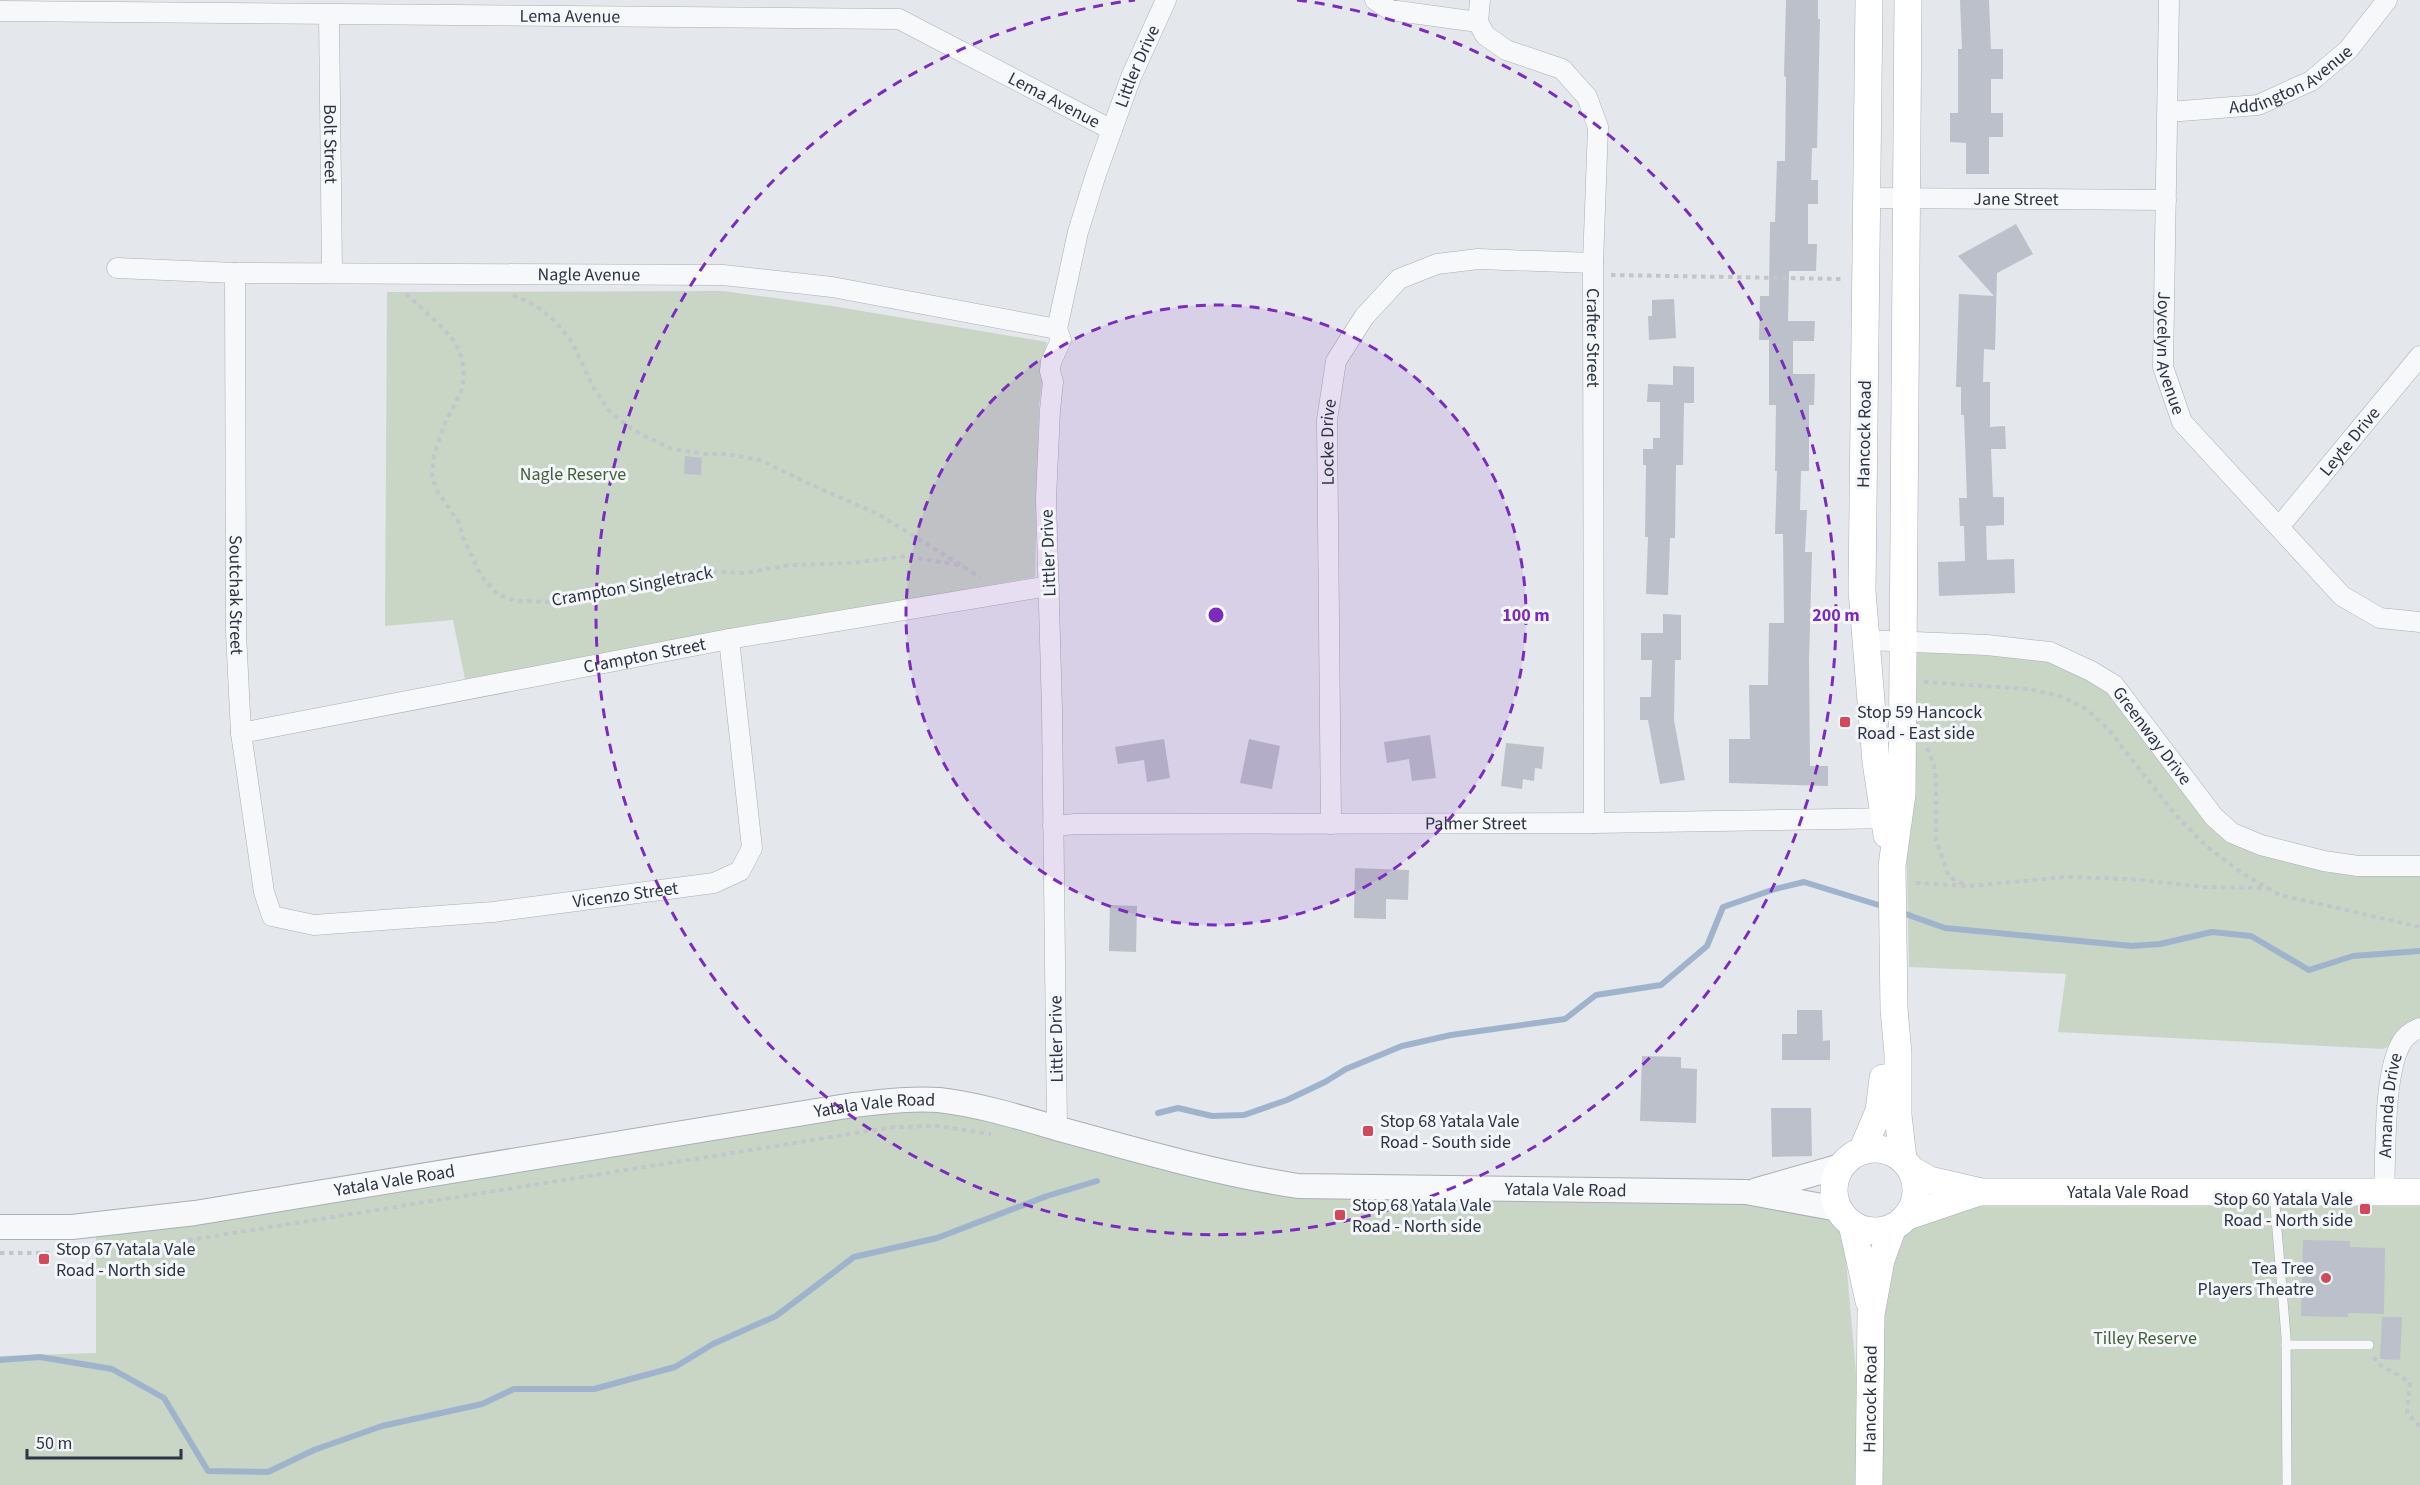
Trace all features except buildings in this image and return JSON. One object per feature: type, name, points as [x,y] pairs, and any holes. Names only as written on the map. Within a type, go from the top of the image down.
[{"type":"main road","name":"Hancock Road","points":[[1869,0],[1862,591],[1876,762],[1892,818],[1894,1009],[1898,1054],[1898,1115],[1907,1164]]},
{"type":"main road","name":"Hancock Road","points":[[1892,818],[1902,794],[1908,0]]},
{"type":"main road","name":"Hancock Road","points":[[1852,1158],[1879,1111],[1885,1036],[1894,1009]]},
{"type":"main road","points":[[1884,1150],[1907,1164],[1916,1183],[1917,1197],[1900,1222],[1881,1231],[1869,1231],[1845,1217],[1834,1197],[1834,1184],[1852,1158],[1884,1150]]},
{"type":"main road","name":"Yatala Vale Road","points":[[1907,1164],[1929,1180],[1981,1192],[2420,1192]]},
{"type":"main road","name":"Yatala Vale Road","points":[[1900,1222],[1981,1192]]},
{"type":"main road","name":"Hancock Road","points":[[1845,1217],[1871,1314]]},
{"type":"main road","name":"Hancock Road","points":[[1869,1485],[1871,1314],[1881,1260],[1900,1222]]},
{"type":"street","name":"Littler Drive","points":[[1057,1128],[1046,499],[1053,382],[1050,371],[1051,362],[1061,340],[1058,329],[1078,232],[1131,77],[1166,0]]},
{"type":"street","points":[[1375,0],[1390,10],[1478,22],[1480,0]]},
{"type":"street","name":"Joycelyn Avenue","points":[[2169,0],[2163,366],[2182,422],[2342,596],[2380,618],[2420,622]]},
{"type":"street","name":"Addington Avenue","points":[[2168,112],[2258,105],[2312,81],[2348,50],[2387,0]]},
{"type":"street","name":"Lema Avenue","points":[[0,11],[230,6],[329,15],[899,19],[1112,130]]},
{"type":"street","name":"Bolt Street","points":[[329,15],[332,272]]},
{"type":"street","name":"Crafter Street","points":[[1478,22],[1485,35],[1506,51],[1562,69],[1587,97],[1598,127],[1593,269],[1594,823]]},
{"type":"street","name":"Jane Street","points":[[1866,198],[2166,200]]},
{"type":"street","name":"Locke Drive","points":[[1330,824],[1327,420],[1336,361],[1364,317],[1398,279],[1437,264],[1478,259],[1593,269]]},
{"type":"street","name":"Nagle Avenue","points":[[117,268],[235,273],[723,275],[832,287],[1058,329]]},
{"type":"street","name":"Soutchak Street","points":[[235,273],[236,633],[242,733],[264,892],[272,916]]},
{"type":"street","name":"Leyte Drive","points":[[2278,527],[2420,356]]},
{"type":"street","name":"Crampton Street","points":[[242,733],[729,639],[1049,586]]},
{"type":"street","name":"Vicenzo Street","points":[[272,916],[314,925],[493,912],[714,884],[740,871],[752,848],[729,639]]},
{"type":"street","name":"Greenway Drive","points":[[1866,640],[2050,652],[2091,671],[2114,686],[2214,817],[2232,833],[2261,845],[2324,861],[2358,866],[2420,866]]},
{"type":"street","name":"Palmer Street","points":[[1053,826],[1594,823],[1892,818]]},
{"type":"street","name":"Amanda Drive","points":[[2384,1192],[2390,1076],[2395,1055],[2403,1040],[2420,1028]]},
{"type":"street","name":"Yatala Vale Road","points":[[0,1227],[72,1227],[195,1213],[841,1107],[892,1101],[948,1102],[979,1107],[1230,1175],[1298,1186],[1746,1192],[1817,1203],[1845,1217]]},
{"type":"street","name":"Yatala Vale Road","points":[[1746,1192],[1852,1158]]},
{"type":"lane","points":[[2274,1192],[2286,1345],[2287,1485]]},
{"type":"lane","points":[[2286,1345],[2369,1345]]},
{"type":"path","points":[[1593,269],[1850,278]]},
{"type":"path","name":"Crampton Singletrack","points":[[382,273],[441,326],[455,342],[462,358],[464,377],[461,392],[444,425],[434,455],[432,476],[436,489],[459,523],[464,540],[481,576],[497,594],[515,601],[553,602],[593,596],[636,584],[704,571],[746,573],[790,565],[853,562],[906,556],[964,566]]},
{"type":"path","points":[[493,273],[493,283],[535,305],[555,321],[572,342],[594,389],[611,413],[635,431],[672,449],[707,454],[727,454],[760,460],[878,514],[984,580],[992,595]]},
{"type":"path","points":[[1902,682],[1963,683],[2029,688],[2063,697],[2086,709],[2108,729],[2174,813],[2206,846],[2242,873],[2280,896],[2420,927]]},
{"type":"path","points":[[1902,742],[1927,747],[1934,765],[1936,840],[1941,857],[1949,877],[1969,886]]},
{"type":"path","points":[[1892,881],[1969,886],[2064,877],[2130,879],[2204,887],[2268,888]]},
{"type":"path","points":[[0,1253],[83,1253],[146,1247],[894,1126],[937,1126],[993,1135]]},
{"type":"path","points":[[2369,1345],[2377,1363],[2410,1382],[2407,1413],[2420,1426]]},
{"type":"green space","name":"Nagle Reserve","points":[[723,291],[832,306],[1047,342],[1039,406],[1035,577],[465,679],[453,620],[385,626],[387,292]]},
{"type":"green space","points":[[1902,641],[1987,645],[2091,671],[2214,817],[2281,850],[2420,865],[2420,1033],[2383,1049],[2058,1032],[2066,974],[1909,967]]},
{"type":"green space","points":[[938,1100],[1240,1177],[1772,1187],[1842,1215],[1866,1485],[0,1485],[0,1356],[96,1353],[96,1225]]},
{"type":"green space","name":"Tilley Reserve","points":[[2420,1192],[2420,1485],[1870,1485],[1871,1314],[1893,1227],[1946,1203]]},
{"type":"waterway","points":[[1158,1113],[1178,1108],[1212,1116],[1244,1115],[1287,1100],[1346,1069],[1402,1046],[1451,1035],[1565,1019],[1596,995],[1661,985],[1707,946],[1723,907],[1775,889],[1804,882],[1885,907]]},
{"type":"waterway","points":[[1900,912],[1945,928],[2132,946],[2160,944],[2212,932],[2251,936],[2309,970],[2353,956],[2420,951]]},
{"type":"waterway","points":[[0,1360],[40,1357],[112,1369],[164,1398],[208,1471],[268,1472],[314,1450],[382,1426],[482,1404],[514,1389],[594,1389],[675,1367],[713,1344],[776,1316],[854,1257],[937,1238],[1047,1196],[1097,1181]]},
{"type":"place","name":"Stop 59 Hancock Road - East side","points":[[1845,722]]},
{"type":"place","name":"Stop 68 Yatala Vale Road - South side","points":[[1368,1131]]},
{"type":"place","name":"Stop 60 Yatala Vale Road - North side","points":[[2365,1209]]},
{"type":"place","name":"Stop 68 Yatala Vale Road - North side","points":[[1340,1215]]},
{"type":"place","name":"Stop 67 Yatala Vale Road - North side","points":[[44,1259]]},
{"type":"place","name":"Tea Tree Players Theatre","points":[[2326,1278]]}]
